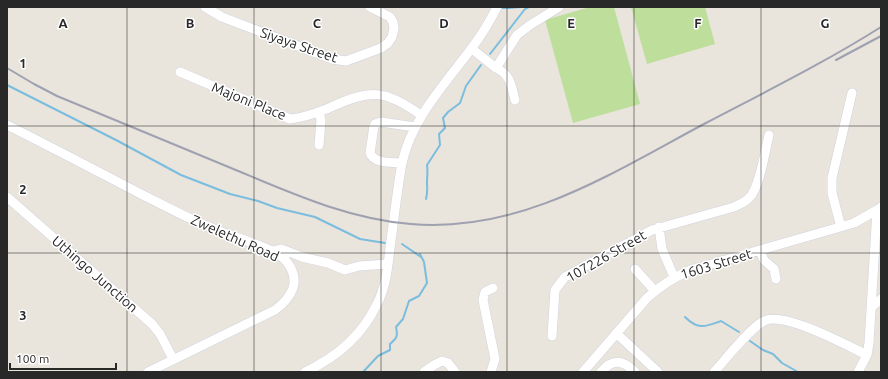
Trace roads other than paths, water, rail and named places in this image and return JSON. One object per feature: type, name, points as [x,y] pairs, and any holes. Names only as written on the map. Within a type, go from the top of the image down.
[{"type":"street","name":"Siyaya Street","points":[[206,7],[222,17],[332,59],[346,61],[375,51],[388,43],[392,37],[394,29],[393,22],[390,17],[370,7]]},
{"type":"street","points":[[496,68],[517,35],[559,7]]},
{"type":"street","points":[[305,372],[320,365],[354,339],[367,322],[378,303],[384,287],[405,149],[422,115],[472,49],[495,11]]},
{"type":"street","points":[[472,49],[496,68],[503,71],[508,77],[515,100]]},
{"type":"street","name":"Majoni Place","points":[[180,72],[290,119],[300,118],[320,112],[360,95],[373,94],[387,96],[401,102],[422,115]]},
{"type":"street","points":[[841,226],[831,187],[852,93]]},
{"type":"street","points":[[318,145],[321,120],[320,112]]},
{"type":"street","points":[[402,163],[378,160],[371,156],[370,153],[374,126],[375,124],[381,122],[415,128]]},
{"type":"street","points":[[7,135],[11,127]]},
{"type":"street","name":"Zwelethu Road","points":[[11,127],[196,222],[271,251],[279,255],[286,262],[294,281],[292,294],[285,303],[275,310],[148,372]]},
{"type":"street","name":"107226 Street","points":[[552,336],[555,290],[565,277],[645,233],[659,227],[734,207],[750,198],[756,187],[769,135]]},
{"type":"street","name":"Uthingo Junction","points":[[7,197],[152,324],[160,334],[173,359]]},
{"type":"street","points":[[858,372],[867,355],[869,343],[879,208]]},
{"type":"street","name":"1603 Street","points":[[583,372],[655,290],[674,277],[691,270],[854,223],[879,208]]},
{"type":"street","name":"107226 Street","points":[[659,227],[662,249],[674,277]]},
{"type":"street","points":[[271,251],[281,250],[328,263],[345,270],[365,265],[388,264]]},
{"type":"street","points":[[760,251],[764,260],[774,269],[776,279]]},
{"type":"street","points":[[635,269],[655,290]]},
{"type":"street","points":[[491,372],[495,359],[483,296],[486,290],[493,288]]},
{"type":"street","points":[[872,307],[881,299]]},
{"type":"street","points":[[714,372],[751,331],[765,320],[772,318],[786,320],[806,327],[867,355]]},
{"type":"street","points":[[616,333],[658,372]]},
{"type":"street","points":[[627,364],[637,353]]},
{"type":"street","points":[[424,372],[442,361],[448,363],[456,372]]},
{"type":"street","points":[[601,372],[606,366],[613,363],[627,364],[635,372]]},
{"type":"waterway","points":[[499,8],[521,7]]},
{"type":"waterway","points":[[490,54],[525,9],[529,7]]},
{"type":"waterway","points":[[426,199],[427,165],[440,145],[439,134],[445,128],[443,118],[460,103],[466,86],[481,65]]},
{"type":"waterway","points":[[7,85],[116,140],[181,175],[230,194],[258,201],[277,208],[315,217],[360,239],[385,243]]},
{"type":"waterway","points":[[402,244],[421,257]]},
{"type":"waterway","points":[[363,372],[378,356],[390,350],[390,344],[396,337],[396,327],[403,319],[409,301],[419,296],[427,283],[424,262],[420,254]]},
{"type":"waterway","points":[[685,317],[698,326],[706,326],[721,321],[739,332]]},
{"type":"waterway","points":[[750,341],[763,350],[773,354],[782,363],[798,372]]},
{"type":"railway","points":[[7,68],[57,96],[319,203],[364,217],[387,221],[411,224],[451,224],[490,219],[527,209],[564,196],[599,180],[816,65],[881,27]]},
{"type":"railway","points":[[836,60],[881,36]]}]
